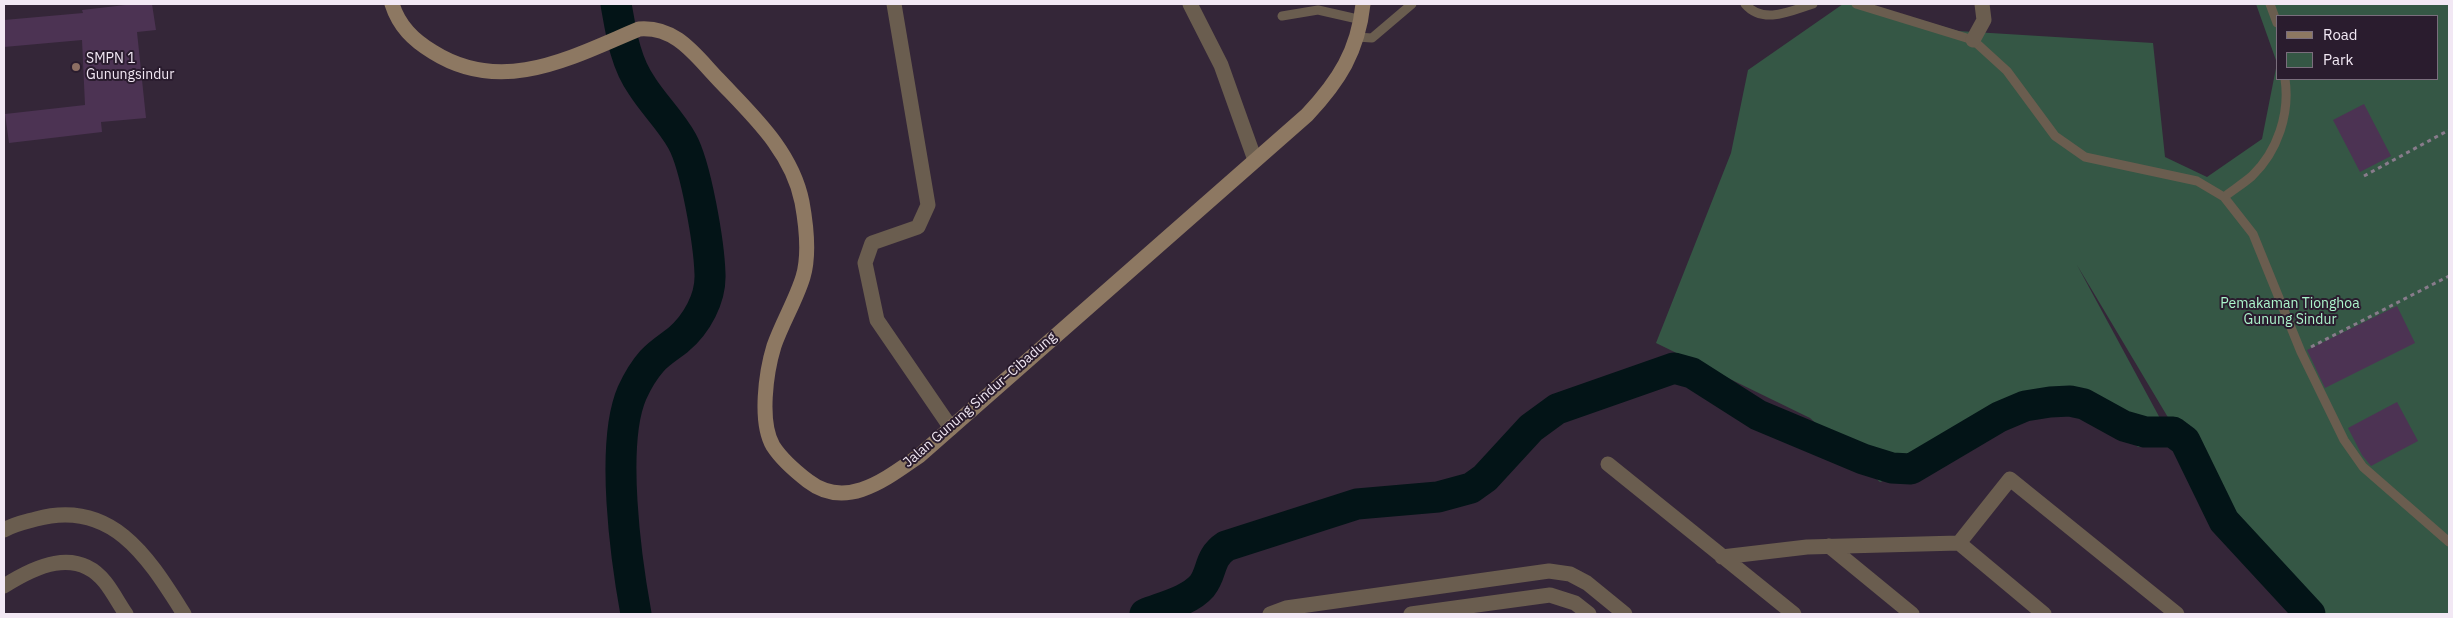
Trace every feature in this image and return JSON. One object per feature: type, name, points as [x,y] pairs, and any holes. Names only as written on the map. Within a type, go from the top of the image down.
[{"type":"street","name":"Jalan Gunung Sindur–Cibadung","points":[[392,4],[399,22],[421,45],[438,56],[476,69],[498,73],[544,67],[639,29],[652,28],[663,30],[686,44],[764,129],[779,148],[793,174],[802,201],[805,227],[804,268],[803,276],[774,347],[765,407],[767,430],[773,445],[782,458],[811,484],[831,492],[849,493],[867,489],[881,482],[919,456],[1255,160],[1283,138],[1324,97],[1340,76],[1357,37],[1364,4]]},
{"type":"street","points":[[894,4],[928,205],[918,227],[872,243],[865,263],[877,320],[951,428]]},
{"type":"street","points":[[1190,4],[1221,65],[1255,160]]},
{"type":"street","points":[[1973,40],[1984,20],[1982,4]]},
{"type":"street","points":[[1608,464],[1794,614]]},
{"type":"street","points":[[1958,543],[2010,478],[2177,614]]},
{"type":"street","points":[[4,530],[52,514],[79,515],[110,525],[138,547],[184,614]]},
{"type":"street","points":[[1722,556],[1829,546],[1958,543],[2044,614]]},
{"type":"street","points":[[1829,546],[1912,614]]},
{"type":"street","points":[[4,586],[29,570],[58,562],[71,562],[87,568],[104,580],[126,614]]},
{"type":"street","points":[[1270,614],[1286,608],[1549,571],[1570,574],[1587,583],[1624,614]]},
{"type":"street","points":[[1411,614],[1550,595],[1574,602],[1588,614]]},
{"type":"lane","points":[[1357,37],[1372,38],[1412,4]]},
{"type":"lane","points":[[1745,4],[1751,10],[1774,17],[1814,4]]},
{"type":"lane","points":[[1856,4],[1973,40],[2007,71],[2055,136],[2084,157],[2197,181],[2224,197],[2252,234],[2301,352],[2344,440],[2363,468],[2449,542]]},
{"type":"lane","points":[[2270,4],[2276,20]]},
{"type":"lane","points":[[1282,16],[1318,10],[1362,20]]},
{"type":"lane","points":[[2224,197],[2252,176],[2269,156],[2278,136],[2288,99],[2285,80]]},
{"type":"path","points":[[2364,176],[2449,130]]},
{"type":"path","points":[[2301,352],[2449,276]]},
{"type":"green space","name":"Pemakaman Tionghoa Gunung Sindur","points":[[1843,4],[1868,4],[1958,31],[2153,43],[2165,157],[2207,177],[2262,139],[2276,68],[2276,80],[2438,80],[2438,15],[2276,15],[2276,60],[2256,4],[2449,4],[2449,614],[2310,614],[2197,466],[2077,265],[2175,446],[2138,447],[2107,416],[2056,389],[2016,400],[1946,458],[1880,482],[1810,418],[1656,343],[1731,153],[1748,70]]},
{"type":"building","points":[[134,4],[152,4],[156,30],[137,32],[146,118],[101,122],[102,132],[9,143],[5,114],[85,105],[82,40],[4,47],[4,20],[83,13],[82,10]]},
{"type":"building","points":[[2364,104],[2391,156],[2360,172],[2333,120]]},
{"type":"building","points":[[2397,306],[2415,343],[2325,388],[2307,350]]},
{"type":"building","points":[[2397,402],[2418,441],[2371,466],[2362,455],[2348,428]]},
{"type":"waterway","points":[[616,4],[624,46],[631,67],[647,93],[678,134],[687,153],[701,205],[710,274],[708,292],[697,318],[685,334],[658,355],[646,368],[632,393],[625,415],[622,441],[622,502],[628,563],[636,614]]},
{"type":"waterway","points":[[1145,614],[1183,600],[1197,591],[1205,581],[1216,555],[1226,546],[1357,504],[1438,497],[1471,488],[1485,478],[1531,428],[1557,409],[1674,368],[1692,373],[1758,415],[1863,459],[1892,468],[1911,469],[1999,417],[2025,406],[2050,402],[2070,401],[2084,404],[2124,426],[2145,432],[2173,432],[2185,441],[2224,521],[2310,614]]},
{"type":"place","name":"SMPN 1 Gunungsindur","points":[[76,67]]}]
